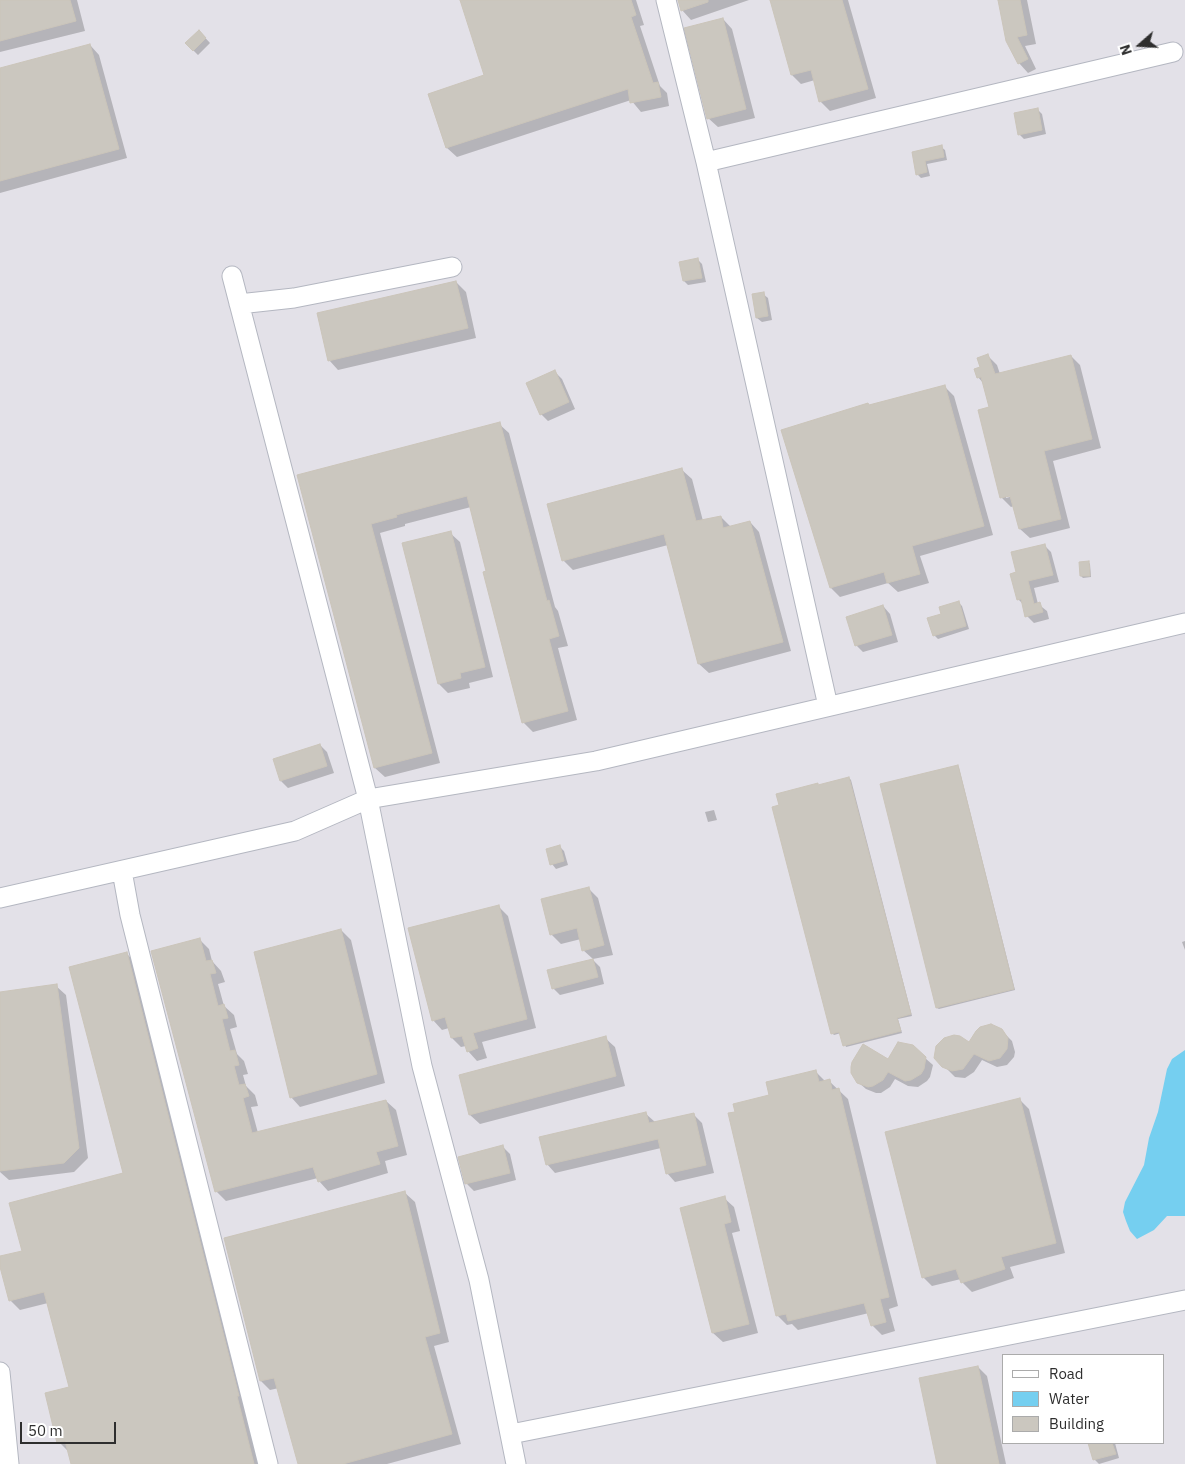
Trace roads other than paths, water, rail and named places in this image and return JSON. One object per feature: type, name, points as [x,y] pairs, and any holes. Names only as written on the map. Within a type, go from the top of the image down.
[{"type":"street","points":[[666,0],[706,162],[828,706]]},
{"type":"street","points":[[706,162],[1172,52]]},
{"type":"street","points":[[239,304],[294,298],[452,268]]},
{"type":"street","points":[[232,276],[368,799],[422,1066],[479,1280],[516,1464]]},
{"type":"street","points":[[0,898],[295,831],[368,799],[596,761],[1185,623]]},
{"type":"street","points":[[122,871],[130,915],[268,1464]]},
{"type":"street","points":[[511,1434],[1185,1300]]},
{"type":"street","points":[[0,1372],[9,1464]]},
{"type":"water","points":[[1185,1050],[1185,1216],[1167,1216],[1154,1230],[1137,1239],[1130,1231],[1123,1212],[1125,1202],[1144,1165],[1167,1069],[1172,1059]]}]
